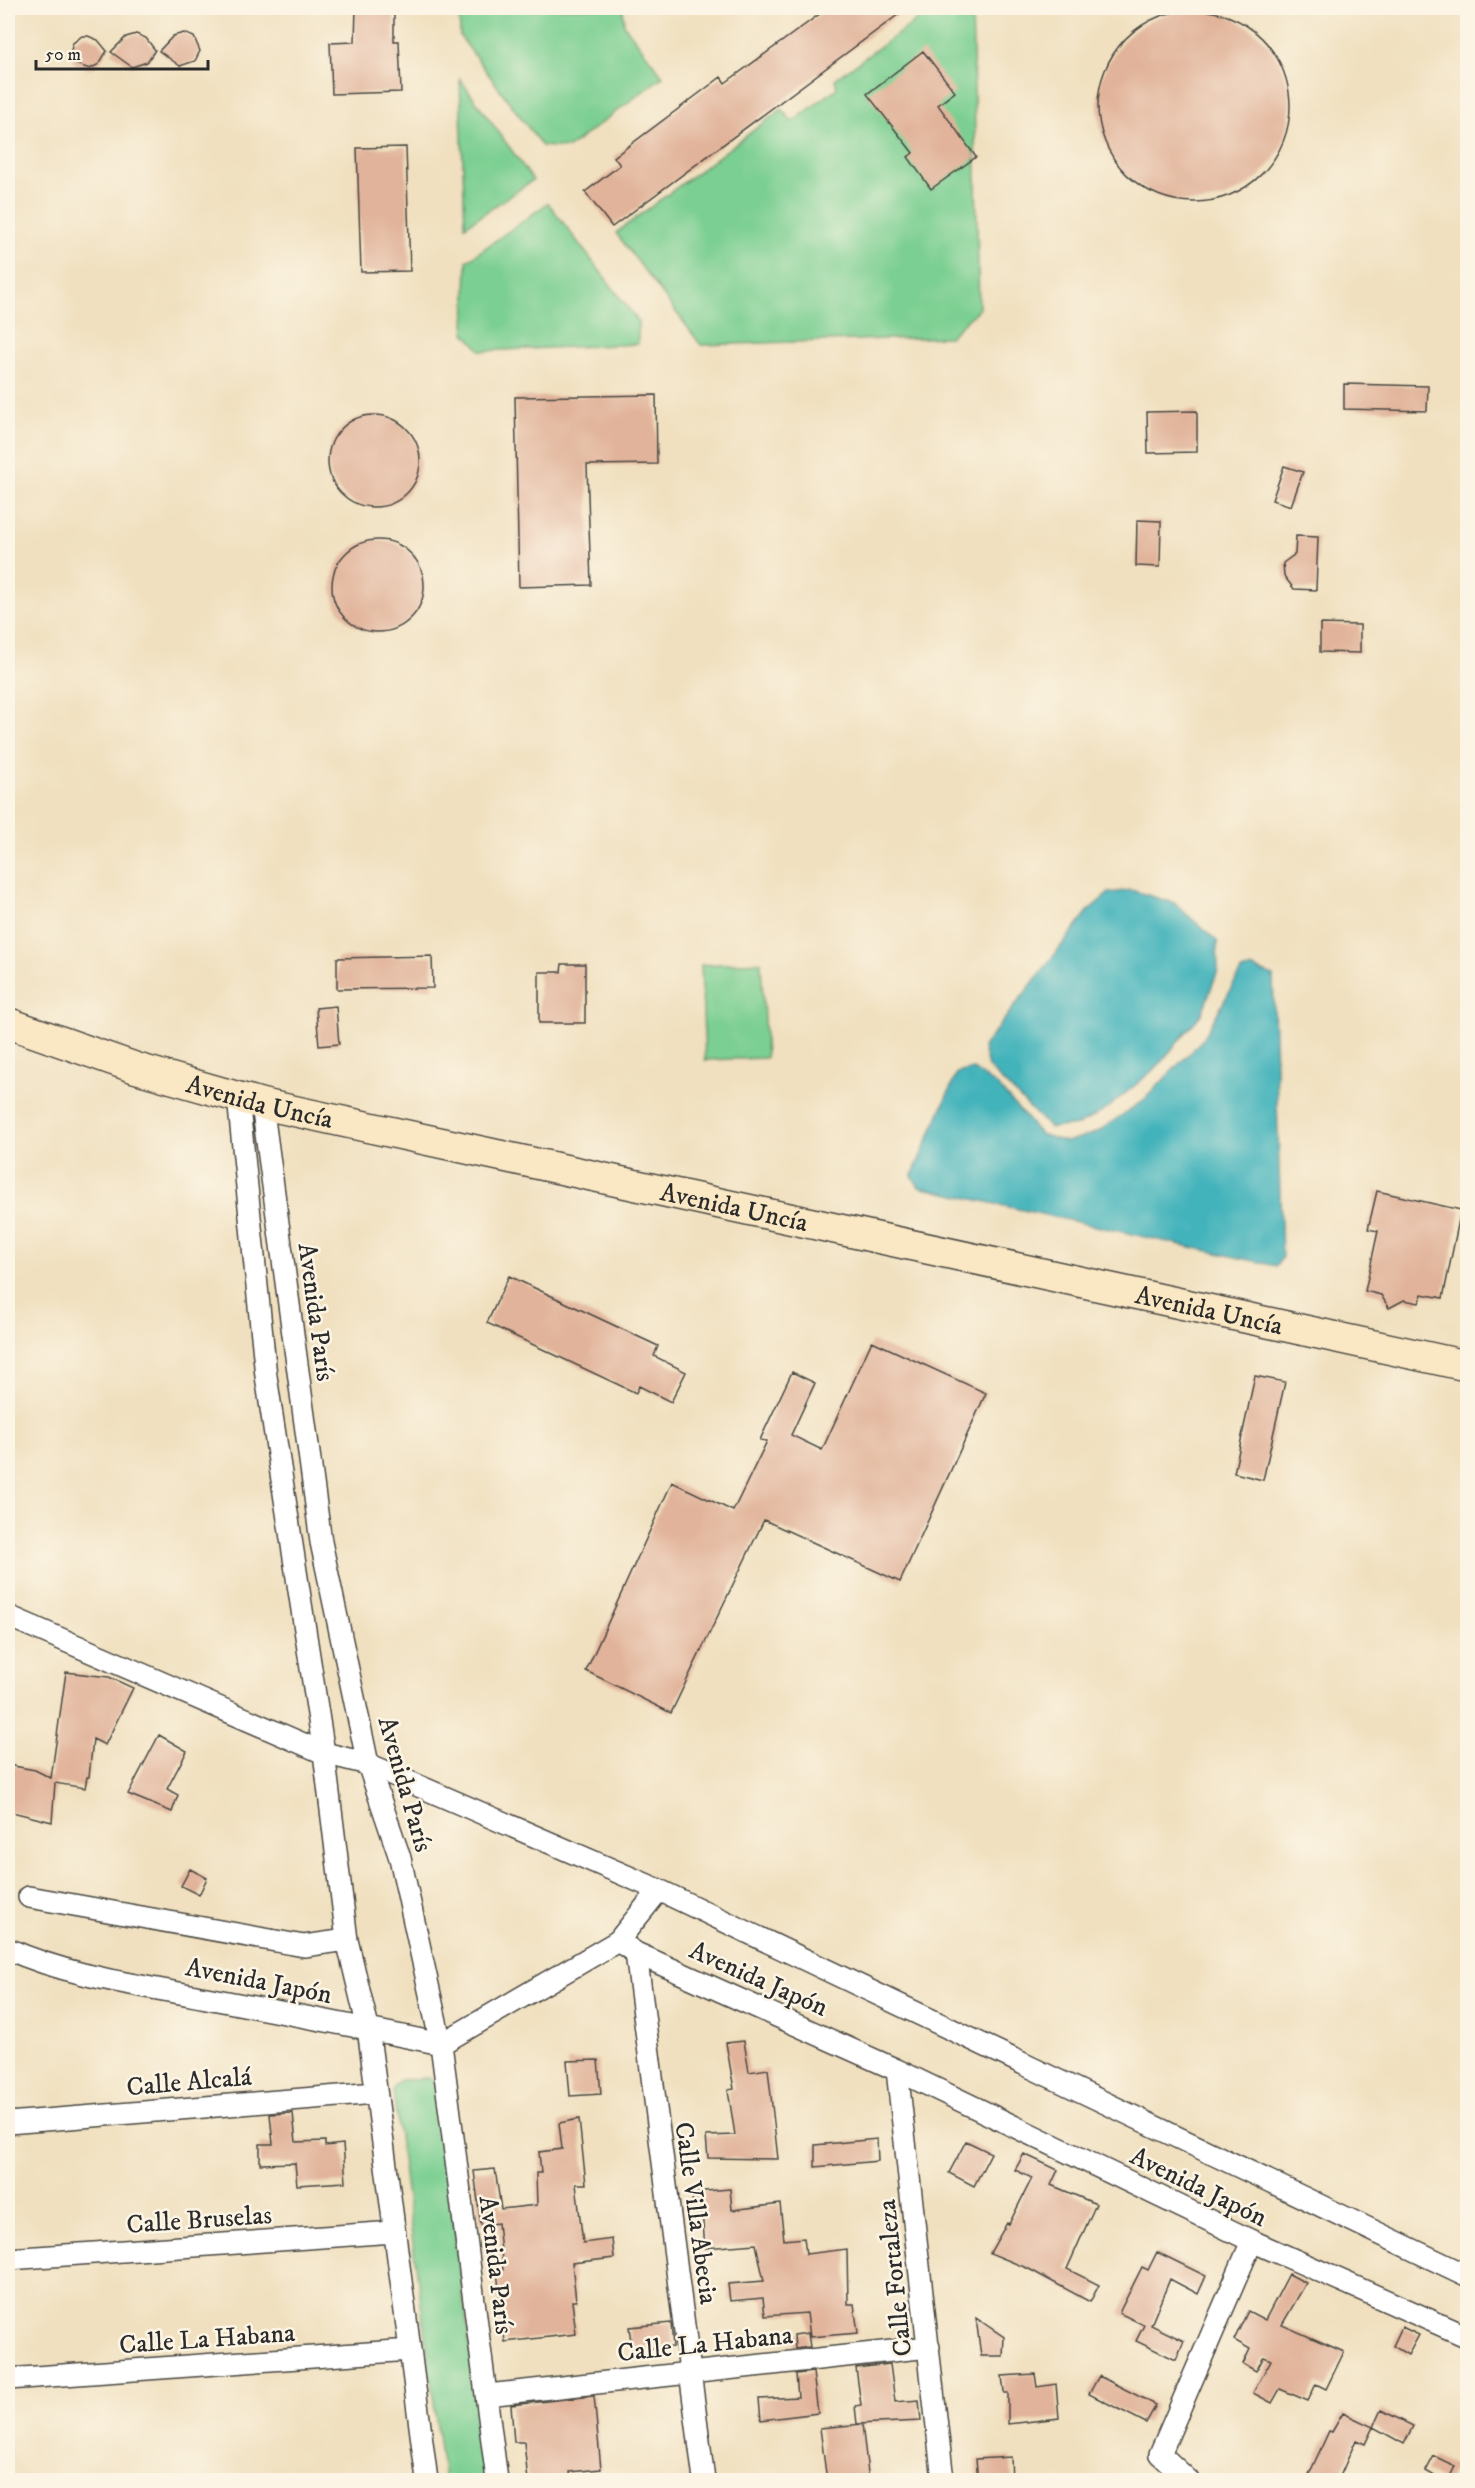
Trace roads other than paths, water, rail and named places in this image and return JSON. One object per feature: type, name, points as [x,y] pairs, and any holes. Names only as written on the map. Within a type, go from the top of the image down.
[{"type":"street","name":"Avenida Uncía","points":[[8,1023],[136,1068],[250,1100],[1467,1366]]},
{"type":"street","points":[[250,1100],[266,1376],[324,1754],[348,1940],[368,2028],[427,2481]]},
{"type":"street","name":"Avenida París","points":[[250,1100],[321,1542],[368,1764],[400,1858],[441,2044],[497,2481]]},
{"type":"street","name":"Avenida Japón","points":[[8,1616],[324,1754],[368,1764],[659,1890],[1467,2276]]},
{"type":"street","points":[[441,2044],[627,1947],[659,1890]]},
{"type":"street","points":[[29,1897],[304,1946],[348,1940]]},
{"type":"street","name":"Avenida Japón","points":[[627,1947],[897,2070],[1252,2241],[1467,2337]]},
{"type":"street","name":"Calle Villa Abecia","points":[[627,1947],[691,2372],[704,2481]]},
{"type":"street","name":"Avenida Japón","points":[[8,1949],[32,1960],[83,1975],[368,2028],[441,2044]]},
{"type":"street","name":"Calle Fortaleza","points":[[897,2070],[943,2481]]},
{"type":"street","name":"Calle Alcalá","points":[[8,2123],[376,2093]]},
{"type":"street","name":"Calle Bruselas","points":[[8,2259],[394,2232]]},
{"type":"street","points":[[1188,2481],[1160,2454],[1252,2241]]},
{"type":"street","name":"Calle La Habana","points":[[487,2395],[929,2347]]},
{"type":"street","name":"Calle La Habana","points":[[8,2379],[410,2350]]},
{"type":"water","points":[[1131,890],[1174,903],[1217,941],[1218,970],[1202,1013],[1157,1067],[1104,1111],[1078,1125],[1050,1128],[988,1067],[983,1047],[1089,910],[1109,893]]},
{"type":"water","points":[[1253,968],[1273,976],[1282,1257],[1276,1266],[919,1187],[912,1176],[957,1073],[973,1069],[998,1086],[1040,1134],[1066,1142],[1096,1133],[1145,1099],[1203,1039],[1241,971]]}]
